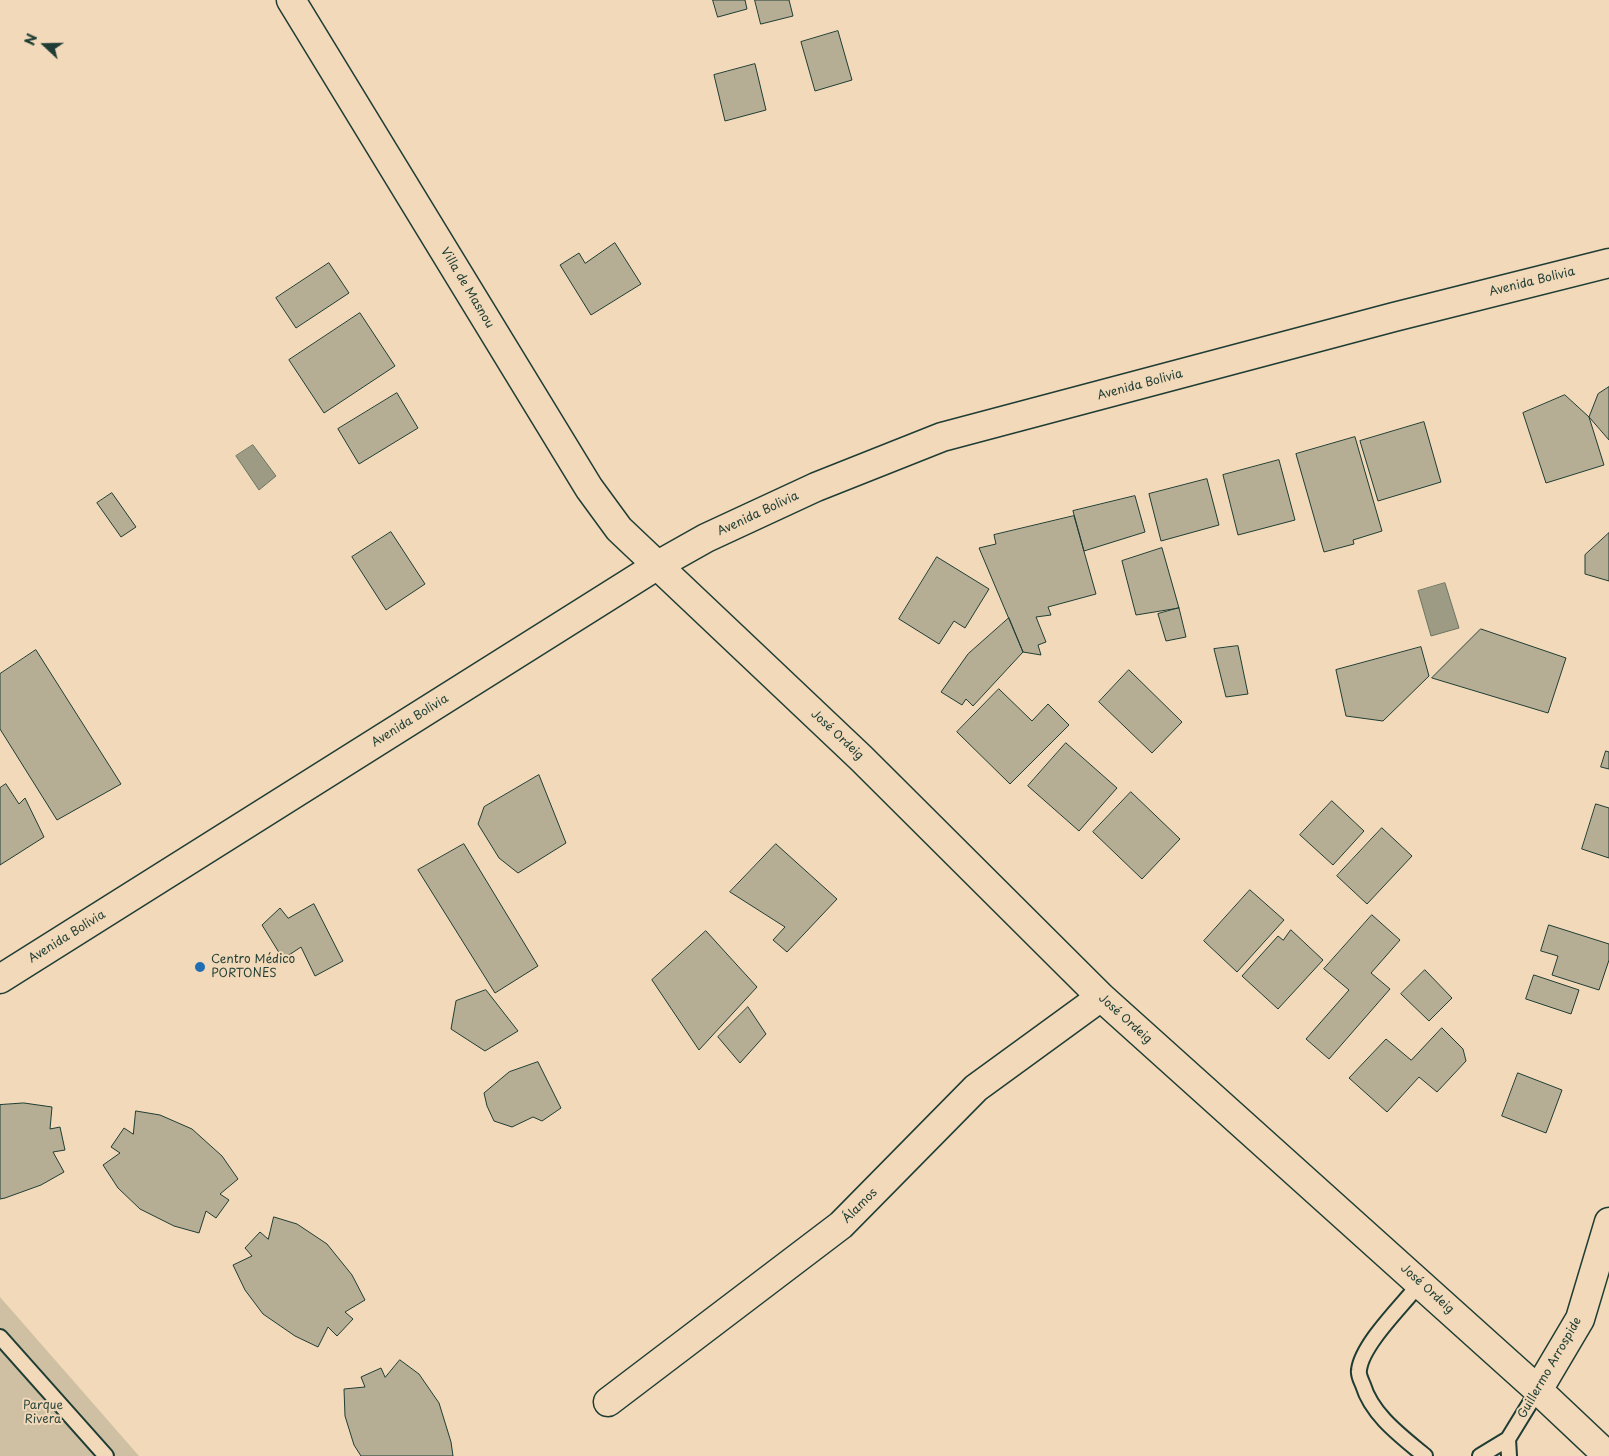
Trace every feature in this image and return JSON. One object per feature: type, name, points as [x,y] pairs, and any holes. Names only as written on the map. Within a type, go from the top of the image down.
[{"type":"street","name":"Villa de Masnou","points":[[291,0],[589,488],[619,529],[658,565]]},
{"type":"street","name":"Avenida Bolivia","points":[[0,979],[658,565],[706,538],[816,488],[942,437],[1394,317],[1609,263]]},
{"type":"street","name":"José Ordeig","points":[[658,565],[861,758],[1101,997],[1420,1283],[1608,1456]]},
{"type":"street","name":"Álamos","points":[[608,1402],[841,1225],[976,1088],[1101,997]]},
{"type":"street","name":"Guillermo Arrospide","points":[[1538,1390],[1580,1319],[1609,1222]]},
{"type":"lane","points":[[1420,1283],[1383,1328],[1363,1357],[1358,1372],[1366,1397],[1391,1428],[1425,1456]]},
{"type":"lane","points":[[0,1337],[106,1456]]},
{"type":"lane","name":"Guillermo Arrospide","points":[[1508,1439],[1538,1390]]},
{"type":"lane","points":[[1480,1456],[1508,1439],[1509,1456]]},
{"type":"green space","name":"Parque Rivera","points":[[0,1297],[139,1456],[0,1456]]},
{"type":"shaded area","points":[[253,445],[276,476],[259,490],[236,456]]},
{"type":"shaded area","points":[[1445,583],[1459,628],[1431,636],[1418,591]]},
{"type":"building","points":[[713,0],[745,0],[747,9],[718,17]]},
{"type":"building","points":[[755,0],[789,0],[793,16],[761,24]]},
{"type":"building","points":[[838,31],[852,80],[815,91],[801,42]]},
{"type":"building","points":[[755,64],[766,110],[725,121],[714,75]]},
{"type":"building","points":[[615,243],[641,284],[591,315],[560,265],[579,253],[585,263]]},
{"type":"building","points":[[329,263],[349,293],[296,328],[276,298]]},
{"type":"building","points":[[360,313],[395,366],[324,413],[289,360]]},
{"type":"building","points":[[1609,387],[1609,440],[1589,417],[1598,394]]},
{"type":"building","points":[[397,393],[418,428],[359,464],[338,429]]},
{"type":"building","points":[[1565,395],[1589,417],[1604,465],[1546,483],[1523,413]]},
{"type":"building","points":[[1424,422],[1441,482],[1378,501],[1360,441]]},
{"type":"building","points":[[1355,437],[1382,531],[1353,540],[1354,544],[1324,552],[1296,454]]},
{"type":"building","points":[[1279,460],[1295,520],[1238,535],[1223,475]]},
{"type":"building","points":[[1207,479],[1219,525],[1161,541],[1149,494]]},
{"type":"building","points":[[112,493],[136,527],[121,537],[97,503]]},
{"type":"building","points":[[1135,496],[1145,532],[1084,551],[1073,511]]},
{"type":"building","points":[[1074,516],[1096,594],[1048,607],[1051,615],[1036,617],[1046,642],[1038,645],[1041,655],[1023,652],[979,548],[996,544],[994,535]]},
{"type":"building","points":[[391,532],[425,584],[386,610],[352,557]]},
{"type":"building","points":[[1609,533],[1609,581],[1585,574],[1585,555]]},
{"type":"building","points":[[1162,548],[1179,608],[1136,615],[1122,561]]},
{"type":"building","points":[[937,557],[989,589],[965,628],[954,621],[939,644],[899,619]]},
{"type":"building","points":[[1179,608],[1186,637],[1166,641],[1158,614]]},
{"type":"building","points":[[1009,618],[1023,652],[973,706],[966,699],[962,705],[941,692],[968,654]]},
{"type":"building","points":[[1481,629],[1566,658],[1548,713],[1432,678]]},
{"type":"building","points":[[1238,646],[1248,694],[1226,697],[1214,649]]},
{"type":"building","points":[[1421,647],[1429,676],[1383,721],[1346,716],[1336,670]]},
{"type":"building","points":[[36,650],[121,784],[57,820],[0,729],[0,674]]},
{"type":"building","points":[[1129,670],[1182,722],[1152,753],[1099,702]]},
{"type":"building","points":[[999,689],[1032,721],[1048,704],[1069,725],[1010,784],[957,732]]},
{"type":"building","points":[[1066,743],[1117,788],[1079,831],[1028,786]]},
{"type":"building","points":[[1606,751],[1609,752],[1609,769],[1601,767]]},
{"type":"building","points":[[539,775],[566,843],[518,873],[499,858],[478,824],[484,807]]},
{"type":"building","points":[[6,784],[19,804],[25,798],[44,837],[0,865],[0,788]]},
{"type":"building","points":[[1131,792],[1180,839],[1142,879],[1093,832]]},
{"type":"building","points":[[1332,801],[1364,831],[1333,865],[1300,835]]},
{"type":"building","points":[[1596,804],[1609,808],[1609,858],[1582,849]]},
{"type":"building","points":[[1382,828],[1412,856],[1367,904],[1337,876]]},
{"type":"building","points":[[464,844],[538,966],[495,993],[418,870]]},
{"type":"building","points":[[776,844],[837,899],[787,952],[773,940],[785,927],[730,892]]},
{"type":"building","points":[[1250,890],[1284,920],[1237,972],[1204,941]]},
{"type":"building","points":[[314,904],[343,961],[315,976],[301,947],[283,959],[262,925],[280,908],[288,918]]},
{"type":"building","points":[[1372,915],[1400,940],[1371,973],[1390,989],[1329,1059],[1306,1039],[1349,990],[1324,969]]},
{"type":"building","points":[[1549,925],[1609,944],[1609,960],[1599,990],[1552,975],[1558,956],[1541,951]]},
{"type":"building","points":[[1291,930],[1323,960],[1278,1009],[1242,976],[1278,936],[1283,940]]},
{"type":"building","points":[[706,931],[757,987],[699,1050],[652,980]]},
{"type":"building","points":[[1425,970],[1452,998],[1429,1021],[1401,994]]},
{"type":"building","points":[[1534,975],[1579,990],[1571,1014],[1526,999]]},
{"type":"building","points":[[486,990],[518,1031],[485,1051],[451,1029],[456,1001]]},
{"type":"building","points":[[748,1007],[766,1034],[740,1063],[718,1037]]},
{"type":"building","points":[[1442,1028],[1463,1049],[1466,1061],[1437,1092],[1419,1077],[1387,1112],[1349,1078],[1386,1039],[1411,1060]]},
{"type":"building","points":[[538,1062],[561,1108],[542,1121],[533,1117],[512,1127],[494,1121],[487,1106],[484,1093],[509,1072]]},
{"type":"building","points":[[1518,1073],[1562,1090],[1546,1133],[1502,1116]]},
{"type":"building","points":[[24,1103],[52,1107],[50,1129],[60,1127],[65,1150],[53,1152],[64,1172],[41,1185],[0,1199],[0,1105]]},
{"type":"building","points":[[136,1111],[160,1115],[192,1129],[222,1156],[238,1179],[220,1194],[229,1200],[216,1218],[206,1211],[199,1233],[174,1226],[140,1209],[118,1188],[103,1165],[120,1153],[111,1147],[124,1128],[133,1134]]},
{"type":"building","points":[[274,1217],[297,1224],[327,1244],[352,1275],[365,1300],[345,1312],[353,1319],[337,1336],[328,1327],[318,1347],[295,1336],[263,1314],[245,1290],[233,1265],[252,1256],[245,1248],[260,1232],[268,1239]]},
{"type":"building","points":[[400,1360],[419,1374],[439,1403],[451,1442],[453,1456],[361,1456],[354,1445],[345,1416],[344,1389],[365,1387],[361,1377],[381,1368],[385,1377]]},
{"type":"place","name":"Centro Médico PORTONES","points":[[200,967]]}]
